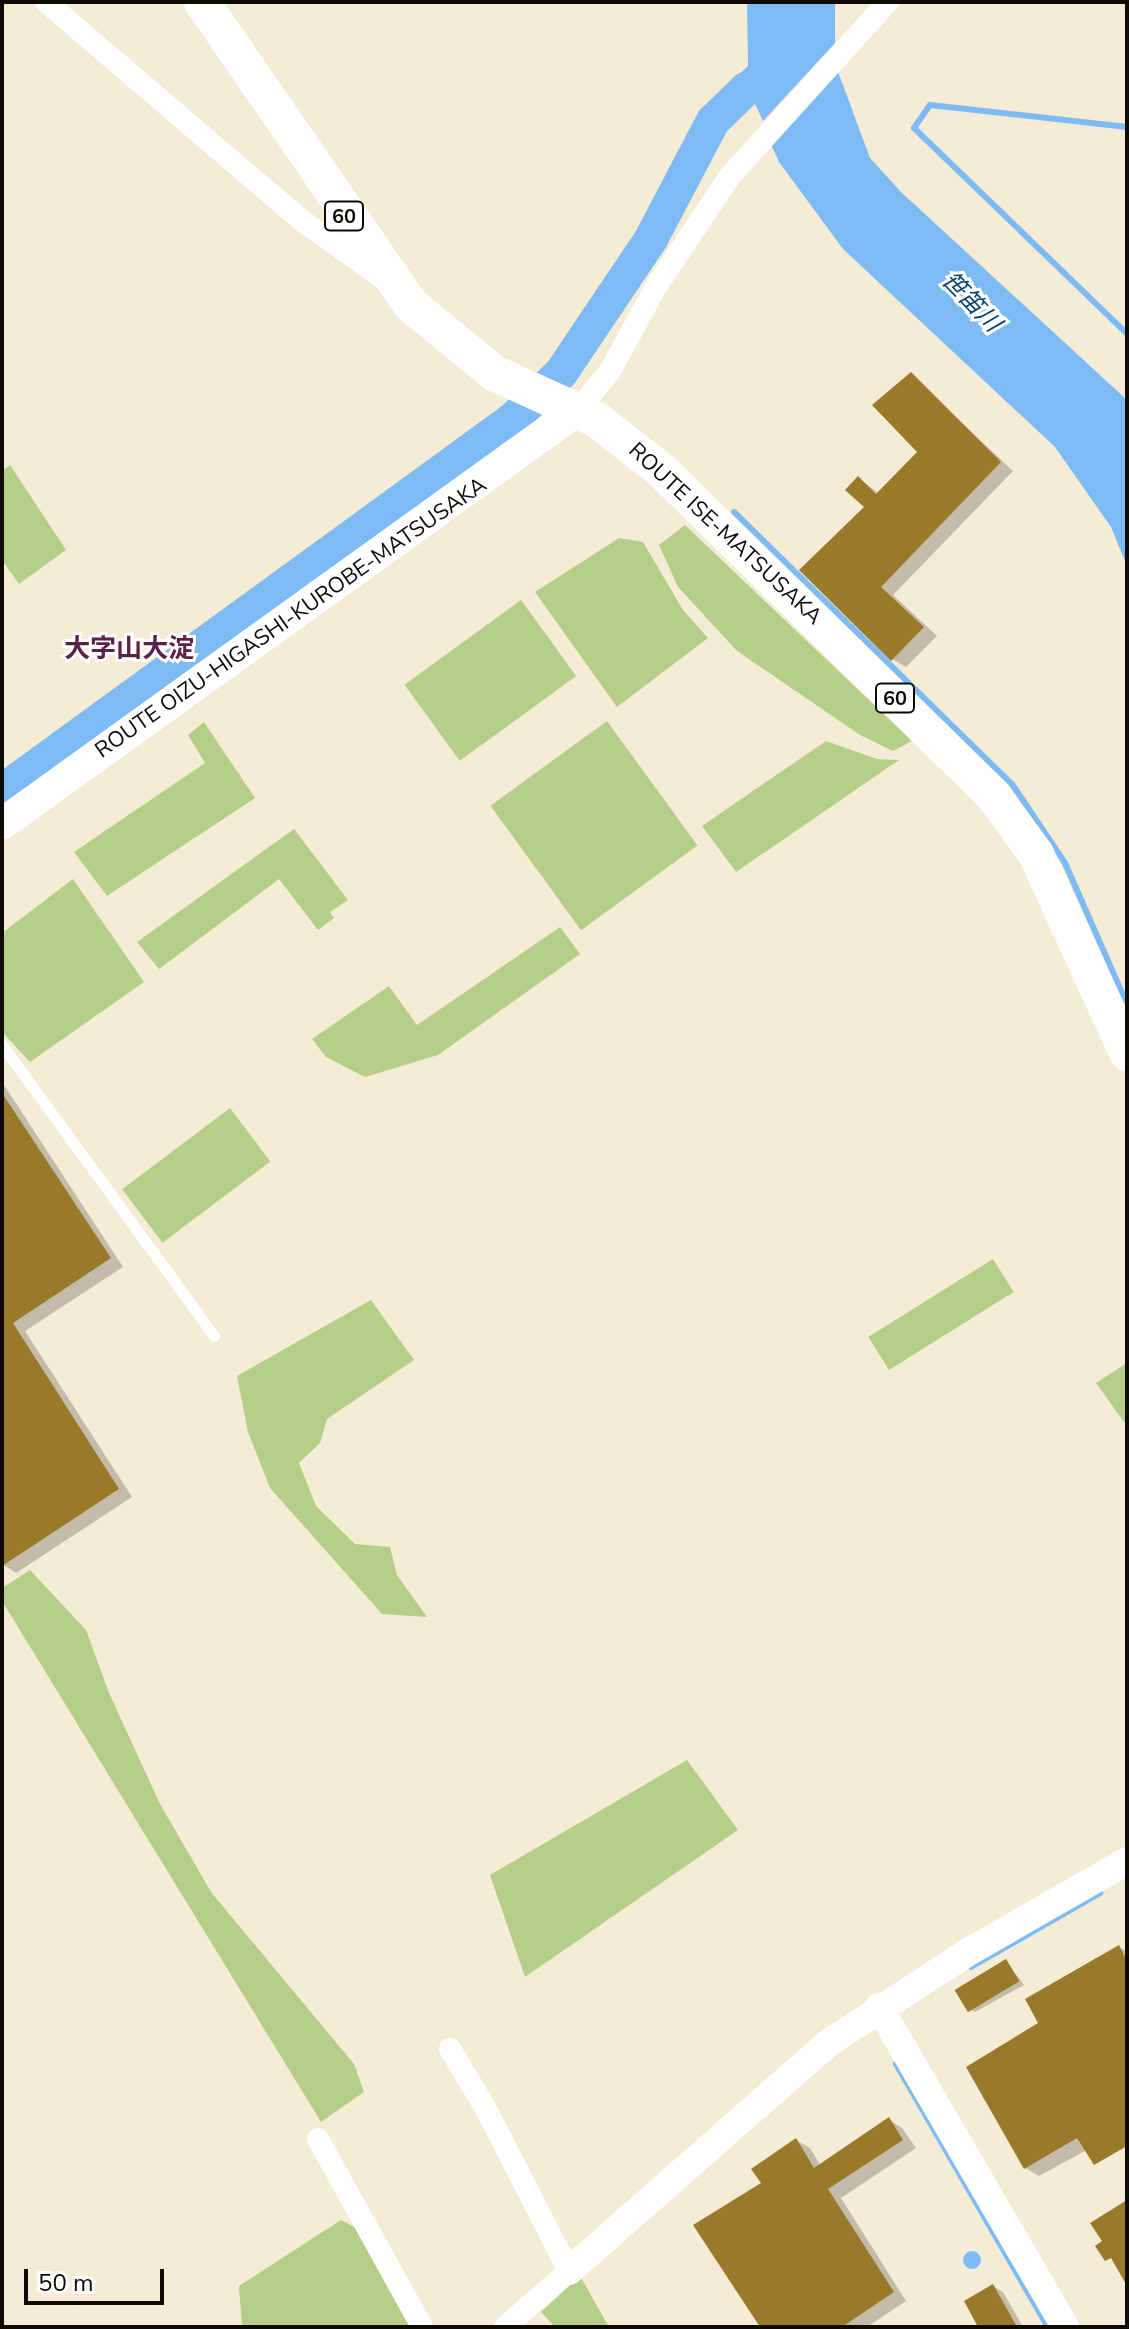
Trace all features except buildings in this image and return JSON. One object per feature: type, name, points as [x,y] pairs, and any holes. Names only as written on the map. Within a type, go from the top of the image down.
[{"type":"main road","name":"ROUTE ISE-MATSUSAKA","points":[[202,2],[392,284],[471,356],[552,399],[661,470],[993,795],[1036,854],[1127,1053]]},
{"type":"main road","name":"ROUTE OIZU-HIGASHI-KUROBE-MATSUSAKA","points":[[2,824],[552,399]]},
{"type":"street","points":[[46,2],[304,222],[392,284]]},
{"type":"street","points":[[552,399],[610,371],[686,239],[751,147],[888,2]]},
{"type":"street","points":[[505,2327],[830,2042],[879,2007],[1127,1861]]},
{"type":"street","points":[[879,2007],[1065,2327]]},
{"type":"street","points":[[450,2049],[486,2109],[569,2271]]},
{"type":"street","points":[[318,2139],[422,2327]]},
{"type":"lane","points":[[2,1045],[214,1336]]},
{"type":"green space","points":[[10,465],[66,550],[19,584],[2,560],[2,471]]},
{"type":"green space","points":[[685,525],[912,741],[893,751],[860,735],[737,651],[678,587],[659,545]]},
{"type":"green space","points":[[619,538],[643,542],[683,610],[708,638],[617,707],[535,592]]},
{"type":"green space","points":[[521,600],[576,676],[460,761],[405,685]]},
{"type":"green space","points":[[607,721],[698,846],[581,930],[491,806]]},
{"type":"green space","points":[[204,722],[255,798],[107,896],[74,852],[205,763],[188,735]]},
{"type":"green space","points":[[826,741],[877,759],[899,760],[736,872],[702,826]]},
{"type":"green space","points":[[294,829],[348,900],[330,912],[334,918],[318,930],[279,879],[159,969],[137,942]]},
{"type":"green space","points":[[73,879],[144,982],[30,1062],[2,1032],[2,933]]},
{"type":"green space","points":[[560,927],[580,954],[438,1055],[365,1077],[326,1057],[312,1039],[389,986],[417,1025]]},
{"type":"green space","points":[[230,1108],[270,1162],[163,1243],[122,1189]]},
{"type":"green space","points":[[993,1259],[1014,1292],[889,1370],[868,1337]]},
{"type":"green space","points":[[371,1300],[414,1360],[327,1419],[320,1443],[299,1463],[316,1506],[355,1544],[390,1547],[397,1575],[427,1617],[382,1614],[270,1488],[248,1432],[237,1376]]},
{"type":"green space","points":[[1127,1363],[1127,1426],[1096,1383]]},
{"type":"green space","points":[[30,1570],[86,1630],[109,1693],[160,1804],[211,1892],[354,2064],[364,2092],[321,2122],[2,1601],[2,1588]]},
{"type":"green space","points":[[687,1760],[738,1830],[525,1977],[490,1875]]},
{"type":"green space","points":[[341,2220],[360,2230],[413,2327],[242,2327],[239,2286]]},
{"type":"green space","points":[[580,2276],[609,2327],[555,2327],[541,2312]]},
{"type":"water","points":[[747,2],[835,2],[835,43],[763,121],[755,104],[742,115],[725,88],[748,66]]},
{"type":"water","name":"笹笛川","points":[[837,69],[870,158],[901,192],[1127,400],[1127,566],[1111,527],[1055,447],[843,249],[779,162],[770,142]]},
{"type":"water","points":[[972,2251],[981,2260],[972,2269],[963,2260]]},
{"type":"waterway","points":[[2,791],[513,419],[561,373],[651,239],[713,121],[746,89],[770,78]]},
{"type":"waterway","points":[[1127,127],[930,105],[914,128],[1127,334]]},
{"type":"waterway","points":[[734,512],[1012,784],[1065,863],[1127,1004]]},
{"type":"waterway","points":[[971,1967],[1100,1893]]},
{"type":"waterway","points":[[896,2064],[1048,2327]]},
{"type":"district","name":"大字山大淀","points":[[129,649]]}]
